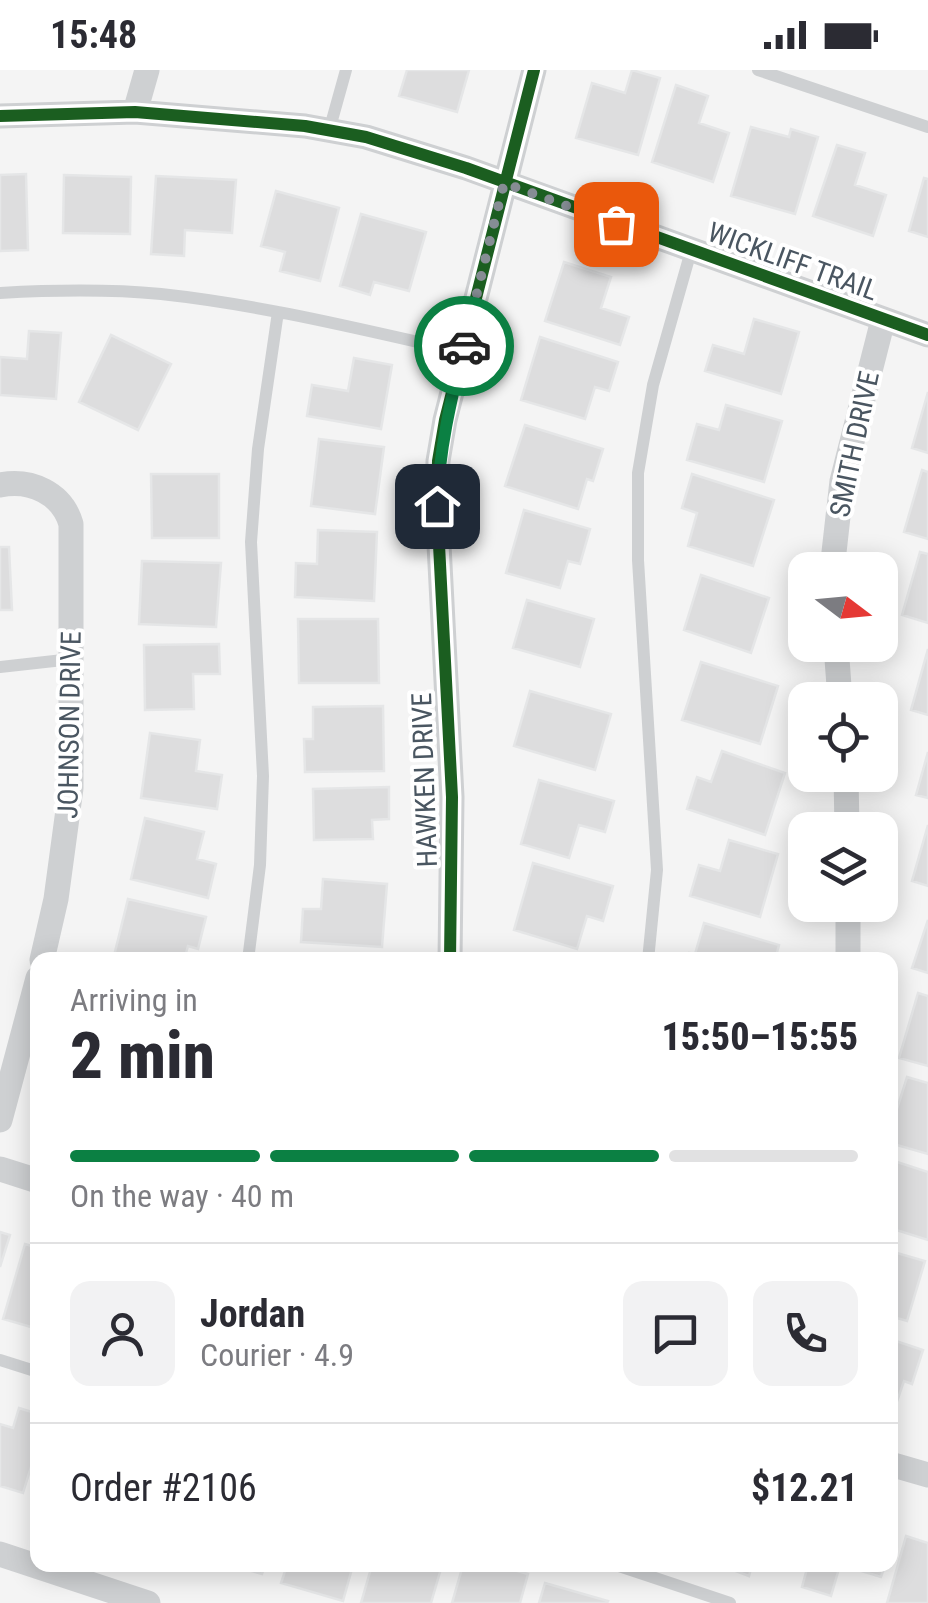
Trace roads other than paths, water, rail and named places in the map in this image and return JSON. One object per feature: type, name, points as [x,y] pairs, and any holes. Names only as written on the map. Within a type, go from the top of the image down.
[{"type":"street","points":[[136,112],[147,70]]},
{"type":"street","name":"HAWKEN DRIVE","points":[[450,952],[452,797],[438,462],[445,420],[534,70]]},
{"type":"street","name":"WICKLIFF TRAIL","points":[[0,116],[136,112],[366,137],[466,168],[928,335]]},
{"type":"street","name":"SMITH DRIVE","points":[[834,552],[842,482],[883,320]]},
{"type":"street","name":"JOHNSON DRIVE","points":[[0,484],[30,486],[53,495],[66,506],[70,524],[71,788],[56,899],[44,952]]},
{"type":"street","points":[[848,922],[848,952]]},
{"type":"street","points":[[0,1120],[30,1008]]},
{"type":"street","points":[[0,1168],[30,1179]]},
{"type":"street","points":[[898,1466],[928,1475]]},
{"type":"street","points":[[0,1554],[30,1564]]},
{"type":"street","points":[[54,1572],[148,1603]]},
{"type":"lane","points":[[329,131],[346,70]]},
{"type":"lane","points":[[758,70],[928,126]]},
{"type":"lane","points":[[649,952],[657,870],[638,560],[638,473],[652,384],[691,251]]},
{"type":"lane","points":[[0,293],[72,289],[143,293],[278,312],[462,352]]},
{"type":"lane","points":[[249,952],[260,865],[264,776],[251,542],[258,449],[278,312]]},
{"type":"lane","points":[[0,667],[72,659]]},
{"type":"lane","points":[[0,1360],[30,1369]]},
{"type":"lane","points":[[637,1572],[730,1603]]}]
